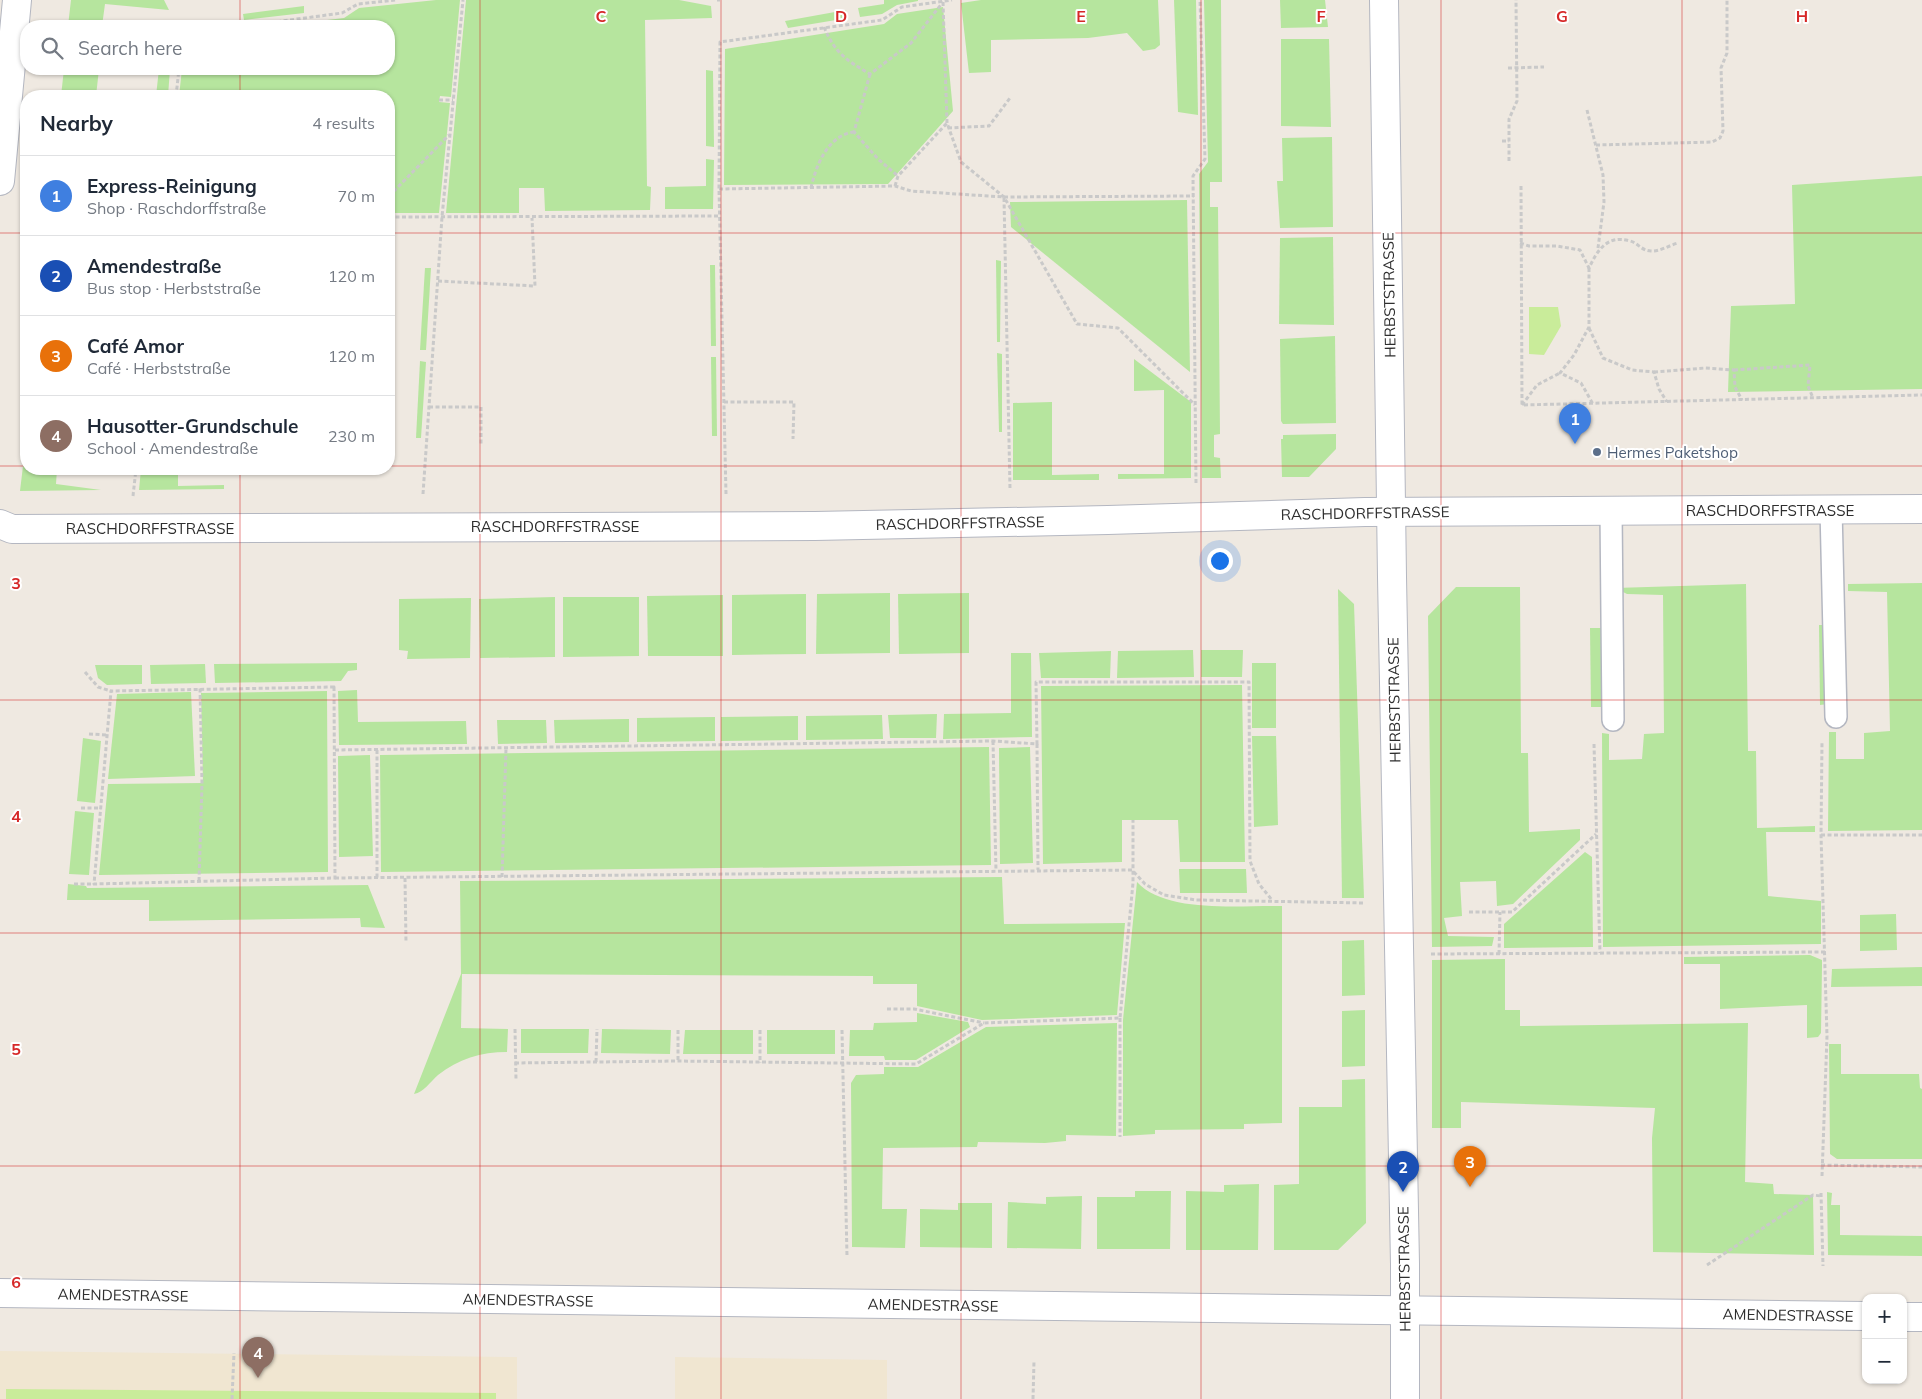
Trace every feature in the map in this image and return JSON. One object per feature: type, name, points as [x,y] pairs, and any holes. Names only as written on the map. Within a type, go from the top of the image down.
[{"type":"street","points":[[0,181],[17,0]]},
{"type":"street","name":"HERBSTSTRASSE","points":[[1384,0],[1391,512],[1406,1311],[1405,1399]]},
{"type":"street","name":"RASCHDORFFSTRASSE","points":[[0,524],[12,529],[815,526],[1391,512],[1922,510]]},
{"type":"street","name":"AMENDESTRASSE","points":[[0,1293],[1862,1316]]},
{"type":"street","points":[[1907,1317],[1922,1317]]},
{"type":"lane","points":[[1831,509],[1836,717]]},
{"type":"lane","points":[[1611,510],[1613,720]]},
{"type":"path","points":[[287,20],[342,13],[358,4],[396,0]]},
{"type":"path","points":[[423,498],[442,217],[463,0]]},
{"type":"path","points":[[726,494],[719,189],[720,42],[882,20],[902,8],[952,0]]},
{"type":"path","points":[[1196,488],[1193,176],[1205,159],[1200,0]]},
{"type":"path","points":[[1509,160],[1509,119],[1517,101],[1516,0]]},
{"type":"path","points":[[1596,145],[1712,142],[1720,138],[1723,132],[1721,68],[1727,54],[1727,0]]},
{"type":"path","points":[[854,132],[870,74],[883,67],[911,43],[943,2]]},
{"type":"path","points":[[943,2],[947,125],[961,162],[1004,197],[1078,324],[1118,328],[1195,405]]},
{"type":"path","points":[[824,27],[832,47],[847,61],[870,74]]},
{"type":"path","points":[[1508,68],[1544,67]]},
{"type":"path","points":[[177,90],[178,75]]},
{"type":"path","points":[[895,186],[898,176],[947,125],[989,126],[1010,98]]},
{"type":"path","points":[[440,100],[453,100]]},
{"type":"path","points":[[1587,110],[1603,175],[1604,202],[1598,248],[1589,268],[1589,327],[1603,358],[1632,370],[1654,372],[1705,368],[1734,370],[1810,365],[1808,386],[1813,398]]},
{"type":"path","points":[[854,132],[878,159],[898,176]]},
{"type":"path","points":[[811,188],[814,172],[829,146],[844,133],[854,132]]},
{"type":"path","points":[[395,190],[449,135]]},
{"type":"path","points":[[1502,141],[1509,141]]},
{"type":"path","points":[[719,189],[895,186],[911,191],[1004,197],[1194,196]]},
{"type":"path","points":[[1521,186],[1522,405]]},
{"type":"path","points":[[1004,197],[1010,490]]},
{"type":"path","points":[[395,218],[720,216]]},
{"type":"path","points":[[438,282],[535,286],[532,218]]},
{"type":"path","points":[[1598,248],[1615,240],[1632,241],[1642,249],[1652,252],[1678,243]]},
{"type":"path","points":[[1520,242],[1529,246],[1557,246],[1580,250],[1589,268]]},
{"type":"path","points":[[1522,405],[1537,385],[1560,374],[1574,355],[1589,327]]},
{"type":"path","points":[[1734,370],[1735,387],[1742,400]]},
{"type":"path","points":[[1654,372],[1659,389],[1667,402]]},
{"type":"path","points":[[1560,374],[1581,383],[1593,404]]},
{"type":"path","points":[[1522,405],[1922,395]]},
{"type":"path","points":[[724,402],[794,402],[793,439]]},
{"type":"path","points":[[429,407],[481,407],[481,444]]},
{"type":"path","points":[[132,501],[135,475]]},
{"type":"path","points":[[85,672],[98,687],[111,691],[334,687],[335,878]]},
{"type":"path","points":[[1038,870],[1036,682],[1248,682],[1250,861],[1259,884],[1272,900]]},
{"type":"path","points":[[199,881],[202,784],[200,688]]},
{"type":"path","points":[[94,884],[111,691]]},
{"type":"path","points":[[89,734],[108,735]]},
{"type":"path","points":[[1594,739],[1600,953]]},
{"type":"path","points":[[335,750],[993,741],[1037,744]]},
{"type":"path","points":[[993,741],[996,871]]},
{"type":"path","points":[[502,877],[506,748]]},
{"type":"path","points":[[377,750],[377,878]]},
{"type":"path","points":[[82,808],[101,808]]},
{"type":"path","points":[[1120,1136],[1120,1018],[1133,883],[1133,820]]},
{"type":"path","points":[[1470,912],[1512,912],[1596,834]]},
{"type":"path","points":[[1822,1176],[1827,1036],[1826,952],[1821,835],[1922,835]]},
{"type":"path","points":[[74,884],[335,878],[1132,870],[1145,884],[1164,895],[1196,900],[1272,900],[1398,905]]},
{"type":"path","points":[[405,878],[406,943]]},
{"type":"path","points":[[1499,954],[1500,912]]},
{"type":"path","points":[[1425,954],[1826,952]]},
{"type":"path","points":[[887,1009],[914,1009],[984,1024],[1120,1018]]},
{"type":"path","points":[[515,1063],[678,1061],[760,1064],[916,1064],[984,1024]]},
{"type":"path","points":[[515,1029],[516,1080]]},
{"type":"path","points":[[596,1062],[597,1029]]},
{"type":"path","points":[[678,1030],[678,1061]]},
{"type":"path","points":[[760,1030],[760,1064]]},
{"type":"path","points":[[842,1030],[847,1256]]},
{"type":"path","points":[[1821,1165],[1922,1167]]},
{"type":"path","points":[[1706,1265],[1813,1195],[1821,1194],[1823,1266]]},
{"type":"path","points":[[232,1399],[234,1353]]},
{"type":"path","points":[[1034,1361],[1034,1399]]},
{"type":"shaded area","points":[[0,1351],[517,1357],[517,1399],[0,1399]]},
{"type":"shaded area","points":[[675,1357],[887,1360],[887,1399],[675,1399]]},
{"type":"green space","points":[[71,0],[164,0],[169,10],[105,4],[103,20],[69,20]]},
{"type":"green space","points":[[436,0],[460,0],[451,97],[440,96],[439,102],[450,103],[439,213],[395,213],[395,90],[180,90],[181,75],[395,75],[395,20],[327,20],[344,18],[359,8]]},
{"type":"green space","points":[[466,0],[679,0],[711,6],[712,18],[645,20],[647,186],[651,187],[650,210],[545,211],[544,188],[519,188],[519,213],[446,213]]},
{"type":"green space","points":[[884,0],[918,1],[897,5],[882,14],[860,17],[858,8],[884,4]]},
{"type":"green space","points":[[981,0],[1158,0],[1160,45],[1155,49],[1143,51],[1127,33],[1088,38],[991,40],[991,72],[969,73],[961,3]]},
{"type":"green space","points":[[1174,0],[1196,0],[1198,115],[1178,112]]},
{"type":"green space","points":[[1204,0],[1221,0],[1222,182],[1210,182],[1210,207],[1218,207],[1220,434],[1214,435],[1214,457],[1220,458],[1221,478],[1202,478],[1199,174],[1208,162]]},
{"type":"green space","points":[[1280,0],[1325,0],[1328,27],[1281,28]]},
{"type":"green space","points":[[304,6],[304,13],[244,20],[243,14]]},
{"type":"green space","points":[[943,7],[953,111],[888,184],[724,185],[725,49],[884,24],[897,14]]},
{"type":"green space","points":[[846,10],[848,18],[788,28],[785,21]]},
{"type":"green space","points":[[1281,39],[1329,39],[1331,127],[1281,126]]},
{"type":"green space","points":[[706,70],[713,71],[714,147],[706,146]]},
{"type":"green space","points":[[63,75],[98,75],[97,90],[62,90]]},
{"type":"green space","points":[[158,75],[170,75],[168,90],[157,90]]},
{"type":"green space","points":[[1332,137],[1333,227],[1280,228],[1277,181],[1283,181],[1282,138]]},
{"type":"green space","points":[[706,159],[714,160],[713,209],[665,209],[665,187],[706,186]]},
{"type":"green space","points":[[1922,176],[1922,389],[1728,392],[1731,306],[1795,304],[1792,185]]},
{"type":"green space","points":[[1187,200],[1190,372],[1011,227],[1010,202]]},
{"type":"green space","points":[[1333,237],[1334,325],[1279,324],[1280,238]]},
{"type":"green space","points":[[996,260],[1001,261],[1000,342],[997,342]]},
{"type":"green space","points":[[710,265],[715,265],[716,346],[711,346]]},
{"type":"green space","points":[[425,268],[431,268],[426,350],[420,350]]},
{"type":"green space","points":[[1529,307],[1558,307],[1561,326],[1544,355],[1529,354]]},
{"type":"green space","points":[[1335,336],[1336,423],[1283,424],[1281,421],[1280,339]]},
{"type":"green space","points":[[997,353],[1002,354],[1002,432],[999,432]]},
{"type":"green space","points":[[711,357],[716,357],[717,436],[712,436]]},
{"type":"green space","points":[[1134,359],[1191,402],[1191,478],[1118,479],[1118,474],[1164,474],[1164,390],[1134,391]]},
{"type":"green space","points":[[420,361],[426,362],[421,438],[416,438]]},
{"type":"green space","points":[[1052,402],[1052,475],[1099,474],[1099,480],[1013,480],[1013,403]]},
{"type":"green space","points":[[1336,434],[1336,449],[1309,477],[1282,477],[1281,439],[1283,439],[1283,435]]},
{"type":"green space","points":[[22,475],[57,475],[56,484],[101,490],[20,491]]},
{"type":"green space","points":[[140,475],[178,475],[178,486],[224,485],[224,489],[139,490]]},
{"type":"green space","points":[[1922,583],[1922,830],[1828,831],[1829,732],[1836,732],[1836,759],[1864,759],[1864,733],[1890,731],[1887,592],[1848,591],[1848,584]]},
{"type":"green space","points":[[1746,584],[1748,751],[1756,751],[1757,828],[1815,826],[1815,832],[1766,832],[1768,896],[1821,901],[1821,944],[1603,947],[1602,733],[1609,734],[1609,760],[1642,759],[1644,734],[1664,733],[1663,595],[1627,594],[1615,588]]},
{"type":"green space","points":[[1456,587],[1520,587],[1521,753],[1528,753],[1529,832],[1580,829],[1580,840],[1513,904],[1497,906],[1496,881],[1460,882],[1462,916],[1444,918],[1448,936],[1494,937],[1492,946],[1432,947],[1428,616]]},
{"type":"green space","points":[[1338,589],[1354,604],[1364,898],[1342,898]]},
{"type":"green space","points":[[890,593],[890,653],[816,654],[817,594]]},
{"type":"green space","points":[[969,593],[969,653],[899,654],[898,594]]},
{"type":"green space","points":[[806,594],[806,654],[732,655],[732,595]]},
{"type":"green space","points":[[723,595],[723,656],[648,656],[647,596]]},
{"type":"green space","points":[[555,597],[555,657],[480,658],[479,599]]},
{"type":"green space","points":[[563,597],[639,597],[639,656],[563,657]]},
{"type":"green space","points":[[471,598],[470,658],[407,659],[408,651],[399,650],[399,599]]},
{"type":"green space","points":[[1819,625],[1826,625],[1828,704],[1820,705]]},
{"type":"green space","points":[[1590,628],[1601,628],[1602,707],[1591,707]]},
{"type":"green space","points":[[1193,650],[1194,677],[1117,678],[1118,651]]},
{"type":"green space","points":[[1201,650],[1243,650],[1242,677],[1201,677]]},
{"type":"green space","points":[[1111,651],[1110,678],[1041,678],[1039,653]]},
{"type":"green space","points":[[1011,653],[1031,653],[1032,737],[943,739],[944,714],[1011,713]]},
{"type":"green space","points":[[357,663],[357,670],[348,671],[341,681],[215,683],[214,664]]},
{"type":"green space","points":[[1252,663],[1276,663],[1276,728],[1252,728]]},
{"type":"green space","points":[[205,664],[206,683],[151,684],[150,665]]},
{"type":"green space","points":[[95,665],[142,665],[142,684],[107,685],[98,678]]},
{"type":"green space","points":[[1242,685],[1245,862],[1180,862],[1178,820],[1122,820],[1122,862],[1043,864],[1041,686]]},
{"type":"green space","points":[[357,690],[358,722],[466,721],[467,744],[339,745],[338,691]]},
{"type":"green space","points":[[327,691],[328,872],[99,875],[108,784],[203,783],[201,693]]},
{"type":"green space","points":[[191,692],[195,776],[108,779],[117,694]]},
{"type":"green space","points":[[937,714],[936,738],[890,738],[888,715]]},
{"type":"green space","points":[[882,715],[883,739],[806,740],[806,716]]},
{"type":"green space","points":[[798,716],[798,740],[721,741],[721,717]]},
{"type":"green space","points":[[715,717],[715,741],[637,742],[637,718]]},
{"type":"green space","points":[[629,719],[629,742],[555,743],[554,720]]},
{"type":"green space","points":[[497,720],[546,720],[547,743],[498,744]]},
{"type":"green space","points":[[1252,736],[1276,736],[1278,825],[1254,827]]},
{"type":"green space","points":[[83,738],[101,741],[95,803],[77,801]]},
{"type":"green space","points":[[989,747],[991,865],[381,872],[380,755]]},
{"type":"green space","points":[[1030,747],[1033,863],[1000,864],[999,748]]},
{"type":"green space","points":[[370,755],[373,856],[339,857],[338,756]]},
{"type":"green space","points":[[75,811],[94,813],[89,875],[69,874]]},
{"type":"green space","points":[[1585,852],[1592,857],[1593,947],[1504,948],[1504,924]]},
{"type":"green space","points":[[1179,869],[1246,869],[1247,893],[1180,893]]},
{"type":"green space","points":[[1002,877],[1004,924],[1125,923],[1117,1015],[982,1020],[917,1006],[917,984],[873,984],[873,976],[462,974],[461,1028],[508,1029],[507,1052],[488,1053],[462,1061],[446,1069],[424,1089],[414,1094],[461,974],[460,881]]},
{"type":"green space","points":[[1137,882],[1150,892],[1166,899],[1185,903],[1205,906],[1282,906],[1282,1123],[1244,1124],[1244,1129],[1155,1130],[1155,1134],[1123,1136],[1123,1020]]},
{"type":"green space","points":[[68,884],[86,886],[87,888],[368,885],[385,928],[361,927],[360,918],[149,921],[149,900],[67,900]]},
{"type":"green space","points":[[1896,914],[1897,950],[1860,951],[1860,915]]},
{"type":"green space","points":[[1364,940],[1365,995],[1342,996],[1342,941]]},
{"type":"green space","points":[[1810,955],[1822,960],[1821,1033],[1818,1037],[1807,1038],[1807,1005],[1720,1009],[1720,964],[1684,964],[1684,957]]},
{"type":"green space","points":[[1505,959],[1505,1010],[1520,1010],[1520,1026],[1748,1023],[1745,1182],[1773,1184],[1774,1194],[1813,1195],[1814,1255],[1653,1252],[1652,1138],[1655,1108],[1461,1102],[1461,1128],[1432,1128],[1432,960]]},
{"type":"green space","points":[[1922,967],[1922,986],[1831,987],[1832,969]]},
{"type":"green space","points":[[1365,1010],[1365,1066],[1342,1067],[1342,1011]]},
{"type":"green space","points":[[917,1013],[968,1022],[970,1027],[916,1060],[885,1060],[884,1056],[849,1056],[850,1030],[873,1030],[874,1023],[917,1022]]},
{"type":"green space","points":[[1117,1023],[1116,1136],[1066,1135],[1066,1141],[1045,1143],[978,1142],[977,1147],[883,1148],[882,1209],[907,1209],[905,1248],[852,1247],[851,1083],[856,1075],[884,1074],[884,1067],[918,1067],[986,1027]]},
{"type":"green space","points":[[521,1029],[589,1029],[588,1053],[521,1053]]},
{"type":"green space","points":[[602,1029],[671,1030],[670,1054],[601,1053]]},
{"type":"green space","points":[[685,1030],[753,1030],[753,1054],[683,1054]]},
{"type":"green space","points":[[767,1030],[835,1030],[835,1054],[767,1054]]},
{"type":"green space","points":[[1829,1044],[1841,1044],[1841,1074],[1919,1074],[1920,1088],[1922,1089],[1922,1159],[1837,1159],[1830,1154]]},
{"type":"green space","points":[[1365,1079],[1366,1223],[1338,1250],[1274,1250],[1274,1185],[1299,1184],[1299,1107],[1342,1107],[1342,1080]]},
{"type":"green space","points":[[1259,1184],[1258,1250],[1186,1250],[1186,1191],[1224,1192],[1224,1185]]},
{"type":"green space","points":[[1135,1191],[1171,1191],[1170,1249],[1097,1249],[1097,1197],[1135,1197]]},
{"type":"green space","points":[[1827,1192],[1832,1193],[1831,1205],[1840,1205],[1840,1235],[1922,1236],[1922,1256],[1828,1255]]},
{"type":"green space","points":[[1082,1196],[1081,1249],[1007,1248],[1008,1202],[1046,1204],[1046,1197]]},
{"type":"green space","points":[[958,1203],[992,1203],[992,1248],[920,1247],[920,1209],[958,1210]]},
{"type":"green space","points":[[6,1389],[496,1393],[496,1399],[6,1399]]},
{"type":"place","name":"Express-Reinigung","points":[[1575,444]]},
{"type":"place","name":"Hermes Paketshop","points":[[1597,452]]},
{"type":"place","name":"Café Amor","points":[[1470,1187]]},
{"type":"place","name":"Amendestraße","points":[[1403,1192]]},
{"type":"place","name":"Hausotter-Grundschule","points":[[258,1378]]}]
